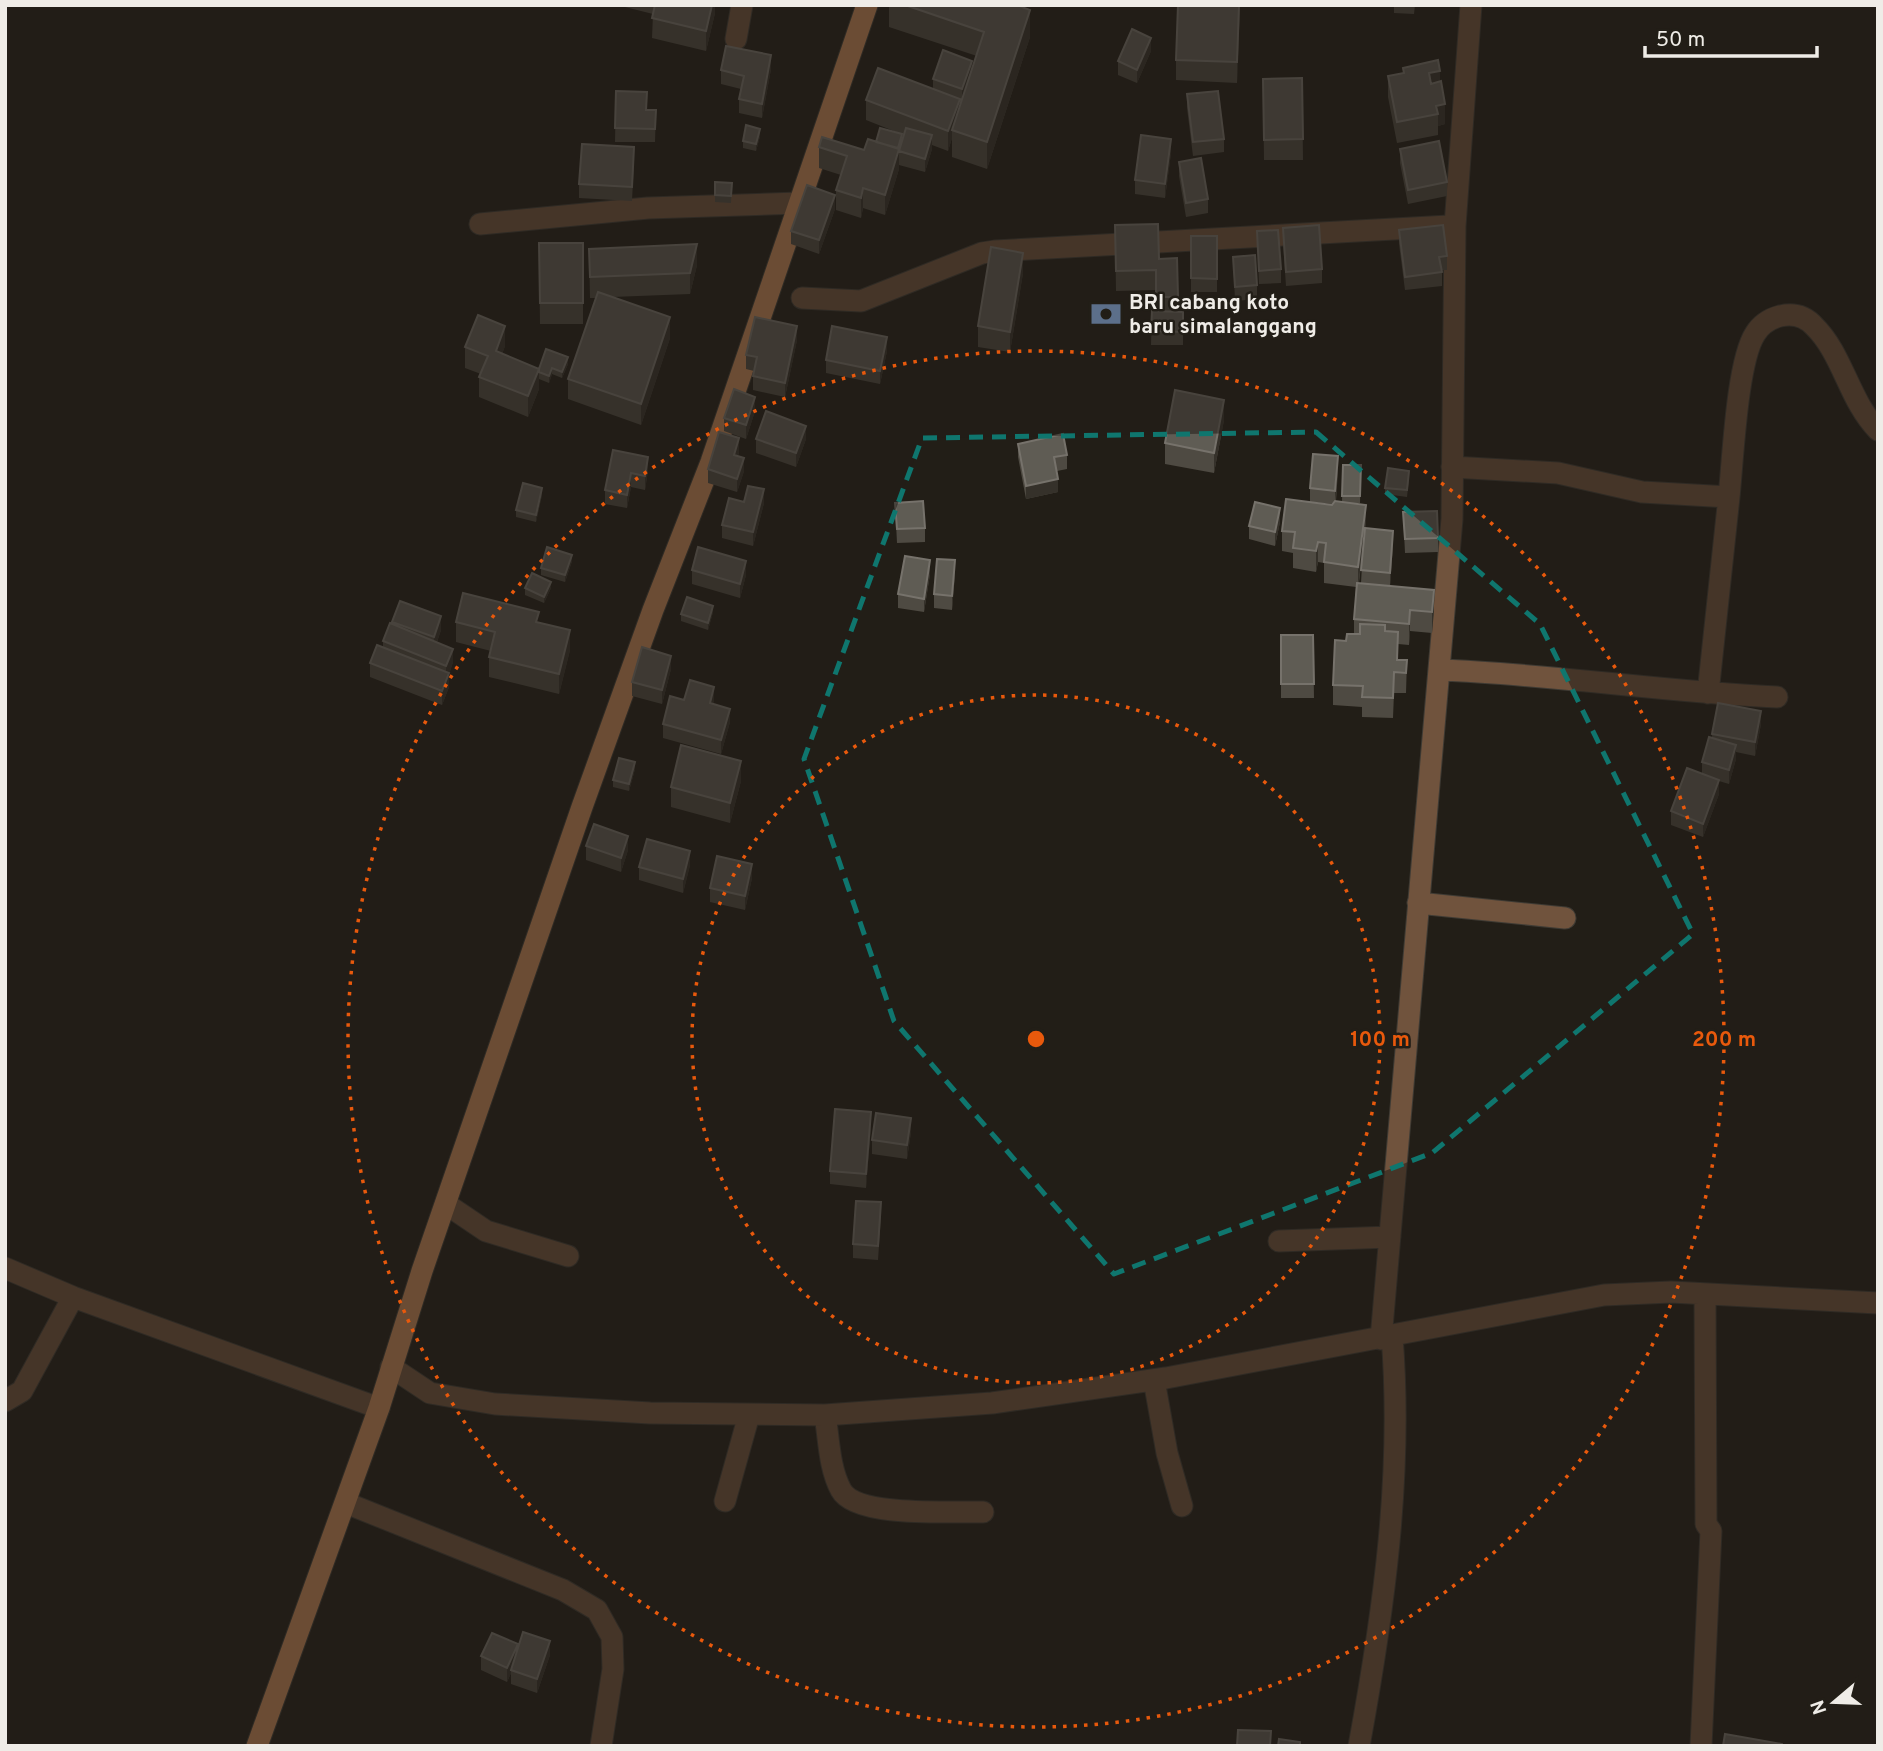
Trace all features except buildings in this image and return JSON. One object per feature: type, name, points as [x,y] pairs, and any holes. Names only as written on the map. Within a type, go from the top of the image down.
[{"type":"main road","points":[[257,1746],[346,1503],[446,1204],[643,636],[711,462],[867,5]]},
{"type":"street","points":[[736,39],[742,5]]},
{"type":"street","points":[[1359,1746],[1376,1656],[1397,1458],[1397,1397],[1387,1337],[1390,1237],[1452,519],[1455,226],[1471,5]]},
{"type":"street","points":[[480,224],[648,208],[799,203]]},
{"type":"street","points":[[776,275],[797,296],[861,301],[982,253],[995,251],[1455,226]]},
{"type":"street","points":[[1708,693],[1745,355],[1755,333],[1772,318],[1789,314],[1813,324],[1823,336],[1848,384],[1878,430]]},
{"type":"street","points":[[1452,467],[1558,473],[1642,492],[1729,496]]},
{"type":"street","points":[[1439,670],[1516,672],[1708,693],[1777,697]]},
{"type":"street","points":[[1418,903],[1565,918]]},
{"type":"street","points":[[446,1204],[486,1231],[568,1256]]},
{"type":"street","points":[[1279,1241],[1390,1237]]},
{"type":"street","points":[[5,1268],[73,1297],[379,1408]]},
{"type":"street","points":[[391,1367],[430,1392],[495,1404],[749,1415],[805,1412],[825,1415],[992,1403],[1154,1380],[1604,1295],[1705,1294],[1878,1303]]},
{"type":"street","points":[[1701,1746],[1711,1531],[1706,1524],[1705,1294]]},
{"type":"street","points":[[5,1401],[22,1391],[73,1297]]},
{"type":"street","points":[[1154,1380],[1167,1453],[1182,1506]]},
{"type":"street","points":[[725,1501],[749,1415]]},
{"type":"street","points":[[825,1415],[839,1483],[852,1501],[885,1509],[983,1511]]},
{"type":"street","points":[[346,1503],[563,1590],[597,1610],[612,1637],[613,1669],[601,1746]]},
{"type":"highlighted area","points":[[1316,432],[1540,624],[1693,934],[1432,1153],[1114,1274],[894,1021],[804,759],[922,438]]},
{"type":"place","name":"BRI cabang koto baru simalanggang","points":[[1106,314]]}]
